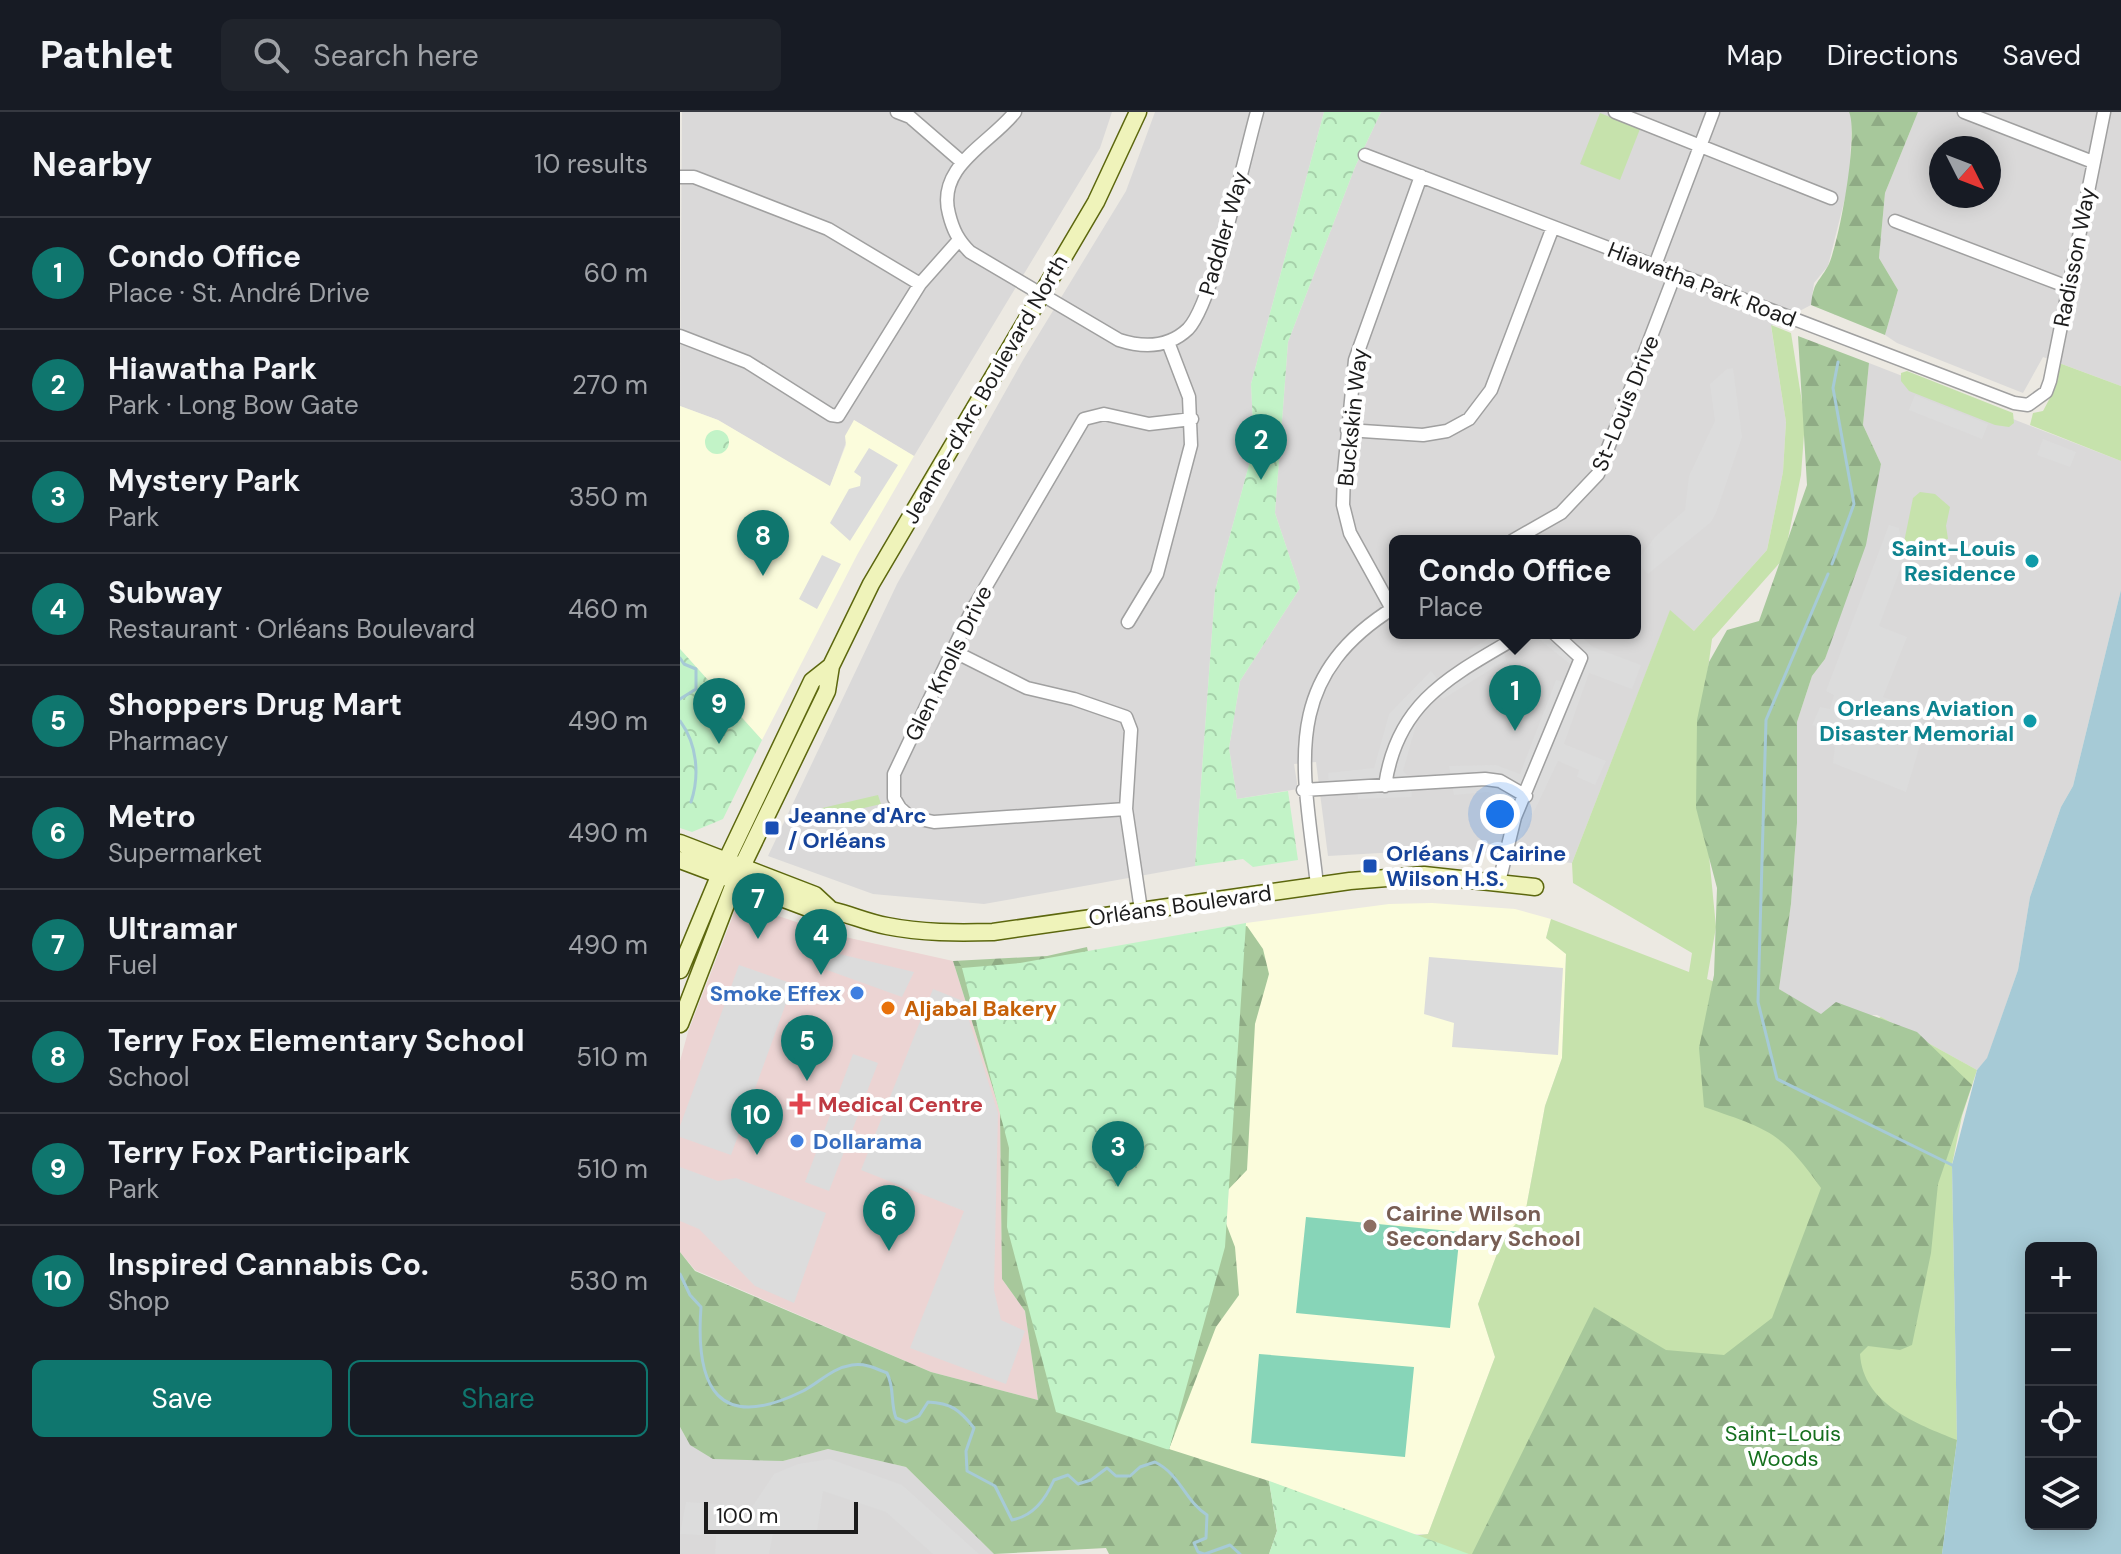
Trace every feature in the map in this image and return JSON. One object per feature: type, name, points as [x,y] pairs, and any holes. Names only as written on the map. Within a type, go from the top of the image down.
[{"type":"main road","name":"Jeanne-d'Arc Boulevard North","points":[[680,970],[731,870],[812,681],[831,666],[871,584],[1115,166],[1138,112]]},
{"type":"main road","name":"Orléans Boulevard","points":[[680,843],[731,870]]},
{"type":"main road","name":"Orléans Boulevard","points":[[680,860],[731,870],[815,895],[829,908],[884,926],[955,933],[993,932],[1317,885],[1424,875],[1535,887]]},
{"type":"main road","name":"Jeanne-d'Arc Boulevard North","points":[[680,1024],[731,870]]},
{"type":"street","points":[[897,112],[910,117],[962,162]]},
{"type":"street","points":[[1015,112],[962,162],[953,175],[947,199],[953,230],[959,240],[970,252],[1119,340],[1143,346],[1168,342],[1186,386],[1192,419],[1191,445],[1157,574],[1128,622]]},
{"type":"street","name":"Paddler Way","points":[[1168,342],[1187,330],[1202,310],[1257,112]]},
{"type":"street","points":[[1615,112],[1831,198]]},
{"type":"street","points":[[1655,265],[1713,112]]},
{"type":"street","points":[[1964,112],[2093,162]]},
{"type":"street","name":"Radisson Way","points":[[2039,399],[2050,381],[2104,112]]},
{"type":"street","name":"Hiawatha Park Road","points":[[1365,155],[2014,403],[2028,405],[2039,399]]},
{"type":"street","name":"Buckskin Way","points":[[1389,600],[1359,550],[1346,519],[1343,505],[1347,430],[1352,373],[1361,337],[1421,176]]},
{"type":"street","points":[[680,177],[694,177],[828,229],[920,284]]},
{"type":"street","points":[[1895,221],[2068,287]]},
{"type":"street","points":[[1347,430],[1423,435],[1447,431],[1469,419],[1491,390],[1553,227]]},
{"type":"street","points":[[680,336],[747,362],[838,416],[920,284],[959,240]]},
{"type":"street","name":"St-Louis Drive","points":[[1522,535],[1561,513],[1598,474],[1675,274]]},
{"type":"street","name":"Glen Knolls Drive","points":[[1126,809],[934,822],[910,817],[894,798],[894,774],[951,650],[1018,527],[1084,419],[1104,414],[1149,424],[1192,419]]},
{"type":"street","points":[[1317,885],[1303,790],[1303,745],[1307,722],[1324,677],[1353,639],[1389,612]]},
{"type":"street","points":[[1385,786],[1398,733],[1411,713],[1456,673],[1514,639]]},
{"type":"street","points":[[1499,882],[1515,817],[1581,658],[1560,639]]},
{"type":"street","points":[[951,650],[1027,688],[1087,703],[1126,717],[1131,730],[1126,809],[1141,910]]},
{"type":"street","points":[[1303,790],[1485,779],[1500,781],[1526,796]]},
{"type":"shaded area","points":[[682,112],[1112,112],[1100,148],[914,456],[854,420],[830,487],[718,420],[680,406]]},
{"type":"shaded area","points":[[1155,112],[1324,112],[1251,384],[1254,446],[1215,591],[1195,866],[984,904],[873,894],[768,856],[897,584],[1023,360],[1126,191]]},
{"type":"shaded area","points":[[1381,112],[1849,112],[1852,118],[1849,182],[1828,266],[1814,283],[1811,305],[1771,326],[1786,422],[1783,472],[1767,550],[1694,631],[1670,611],[1572,863],[1451,849],[1328,856],[1316,762],[1294,764],[1298,789],[1237,799],[1229,748],[1240,681],[1300,588],[1275,513],[1288,342],[1355,167]]},
{"type":"shaded area","points":[[1918,112],[2121,112],[2121,386],[2043,357],[2023,393],[1897,343],[1885,335],[1898,290],[1879,258],[1885,193]]},
{"type":"shaded area","points":[[1869,363],[2121,461],[2121,590],[2073,786],[2061,807],[2030,897],[2018,970],[1987,1059],[1977,1070],[1877,1015],[1821,1015],[1779,989],[1791,904],[1797,823],[1797,722],[1812,676],[1825,659],[1881,464],[1863,425]]},
{"type":"shaded area","points":[[1733,368],[1742,437],[1716,513],[1711,522],[1648,574],[1641,566],[1641,556],[1655,537],[1685,510],[1689,476],[1715,421],[1710,384],[1727,369]]},
{"type":"shaded area","points":[[1915,395],[1988,424],[1982,439],[1909,410]]},
{"type":"shaded area","points":[[680,406],[718,420],[830,486],[846,445],[845,436],[854,420],[914,456],[857,555],[762,740],[680,649]]},
{"type":"shaded area","points":[[2043,439],[2076,452],[2070,467],[2037,455]]},
{"type":"shaded area","points":[[869,448],[898,465],[850,541],[830,523],[849,489],[860,486],[861,477],[854,472]]},
{"type":"shaded area","points":[[1889,525],[1899,528],[1902,544],[1908,548],[1879,626],[1907,637],[1883,697],[1919,710],[1925,728],[1906,792],[1833,763],[1835,747],[1817,738],[1820,728],[1812,725],[1820,707],[1830,709],[1834,695],[1826,691]]},
{"type":"shaded area","points":[[822,555],[841,564],[817,609],[799,599]]},
{"type":"shaded area","points":[[1488,639],[1530,639],[1504,653],[1506,660],[1443,699],[1437,693],[1409,722],[1416,725],[1403,771],[1410,778],[1412,797],[1358,799],[1357,789],[1329,791],[1328,773],[1374,768],[1389,714],[1431,671],[1438,680],[1473,660],[1469,650]]},
{"type":"shaded area","points":[[1539,639],[1584,639],[1593,647],[1641,665],[1632,689],[1589,673],[1564,744],[1606,761],[1595,785],[1577,777],[1579,770],[1558,761],[1521,839],[1501,833],[1513,801],[1488,792],[1454,795],[1449,766],[1496,765],[1520,774],[1556,680],[1563,682],[1570,664]]},
{"type":"shaded area","points":[[738,903],[836,935],[953,961],[1000,1111],[1002,1279],[1025,1311],[1038,1400],[931,1372],[695,1270],[680,1252],[680,1061],[688,1032]]},
{"type":"shaded area","name":"Cairine Wilson Secondary School","points":[[1432,903],[1515,909],[1551,919],[1546,938],[1566,954],[1562,1058],[1545,1106],[1525,1214],[1503,1238],[1478,1304],[1495,1357],[1428,1534],[1408,1534],[1269,1481],[1169,1450],[1225,1247],[1246,923],[1389,904]]},
{"type":"shaded area","points":[[823,950],[914,972],[902,997],[816,966]]},
{"type":"shaded area","points":[[1429,957],[1563,968],[1558,1055],[1452,1047],[1454,1023],[1424,1014]]},
{"type":"shaded area","points":[[739,965],[793,984],[731,1155],[680,1137],[680,1126]]},
{"type":"shaded area","points":[[933,989],[963,1001],[998,1113],[994,1290],[1001,1320],[1025,1331],[1006,1384],[910,1348],[964,1211],[861,1170]]},
{"type":"shaded area","points":[[853,1054],[878,1063],[829,1191],[805,1182]]},
{"type":"shaded area","points":[[680,1167],[718,1181],[736,1178],[826,1213],[794,1303],[755,1286],[699,1229],[680,1221]]},
{"type":"shaded area","points":[[680,1427],[690,1445],[783,1461],[828,1449],[906,1467],[994,1554],[680,1554]]},
{"type":"shaded area","points":[[830,1459],[902,1485],[979,1554],[933,1554],[886,1512],[823,1491],[817,1531],[773,1533],[769,1554],[715,1554],[716,1536],[680,1534],[686,1502],[732,1505],[746,1516],[774,1474],[798,1464]]},
{"type":"green space","points":[[1324,112],[1381,112],[1355,167],[1288,342],[1275,513],[1300,588],[1240,681],[1229,748],[1237,799],[1288,791],[1298,860],[1253,867],[1243,859],[1195,866],[1215,591],[1254,446],[1251,384]]},
{"type":"green space","points":[[1849,112],[1918,112],[1885,193],[1879,258],[1898,290],[1885,335],[1811,305],[1815,287],[1828,266],[1842,213],[1850,165]]},
{"type":"green space","points":[[1600,113],[1640,129],[1620,180],[1580,164]]},
{"type":"green space","points":[[1771,325],[1791,333],[1805,421],[1801,475],[1784,558],[1712,639],[1698,742],[1716,927],[1707,979],[1846,1033],[1881,1017],[1977,1070],[1962,1116],[1952,1165],[1957,1440],[1942,1554],[1255,1554],[1428,1534],[1495,1357],[1478,1304],[1503,1238],[1525,1214],[1545,1106],[1562,1058],[1566,954],[1546,938],[1551,919],[1689,972],[1692,953],[1573,883],[1572,863],[1670,610],[1694,631],[1767,550],[1783,472],[1786,422]]},
{"type":"green space","name":"Saint-Louis Woods","points":[[1798,336],[1869,363],[1863,425],[1881,464],[1866,545],[1825,659],[1812,676],[1797,722],[1797,823],[1791,904],[1779,989],[1821,1014],[1836,1002],[1917,1032],[1972,1085],[1938,1184],[1931,1253],[1912,1345],[1900,1350],[1868,1346],[1860,1354],[1863,1371],[1881,1399],[1910,1419],[1957,1440],[1942,1554],[1472,1554],[1594,1307],[1666,1350],[1724,1355],[1772,1318],[1821,1188],[1795,1154],[1772,1134],[1704,1107],[1699,1048],[1714,975],[1717,888],[1696,808],[1697,720],[1709,662],[1727,630],[1759,621],[1807,485]]},
{"type":"green space","points":[[2059,363],[2121,386],[2121,461],[2030,425],[2033,413],[2043,411],[2051,396]]},
{"type":"green space","points":[[1907,371],[2013,413],[2014,423],[2009,427],[1995,425],[1909,391],[1901,381],[1901,373]]},
{"type":"green space","points":[[717,430],[726,433],[729,442],[726,451],[717,454],[708,451],[705,442],[708,433]]},
{"type":"green space","points":[[1920,492],[1935,494],[1950,507],[1946,526],[1948,539],[1904,542],[1913,498]]},
{"type":"green space","points":[[680,649],[762,740],[723,819],[692,832],[680,828]]},
{"type":"green space","points":[[878,795],[881,804],[800,823],[805,812]]},
{"type":"green space","points":[[1246,923],[1225,1247],[1169,1450],[1056,1412],[1007,1227],[1009,1148],[962,968],[1020,963]]},
{"type":"green space","points":[[1247,926],[1263,949],[1269,974],[1255,1024],[1247,1170],[1224,1194],[1222,1213],[1235,1247],[1239,1295],[1216,1327],[1169,1449],[1269,1481],[1277,1531],[1269,1554],[1109,1554],[1106,1548],[994,1554],[906,1467],[828,1449],[783,1461],[713,1459],[690,1445],[680,1427],[680,1252],[695,1271],[931,1372],[1038,1400],[1025,1311],[1002,1279],[1000,1111],[953,961],[1047,956],[1087,947],[1113,1066],[1181,937]]},
{"type":"green space","points":[[1306,1217],[1460,1232],[1450,1328],[1296,1313]]},
{"type":"green space","points":[[1259,1354],[1414,1367],[1405,1457],[1251,1443]]},
{"type":"green space","points":[[1269,1481],[1469,1554],[1269,1554],[1277,1531]]},
{"type":"water","points":[[2121,590],[2121,1554],[1942,1554],[1957,1440],[1952,1165],[1977,1070],[1987,1058],[2018,970],[2030,897],[2061,807],[2073,786]]},
{"type":"waterway","points":[[1832,564],[1854,504],[1833,388],[1838,362]]},
{"type":"waterway","points":[[1828,574],[1766,720],[1758,1002],[1777,1079],[1952,1165]]},
{"type":"waterway","points":[[680,658],[684,664],[696,669],[696,689],[680,699]]},
{"type":"waterway","points":[[680,721],[690,740],[695,760],[691,802]]},
{"type":"waterway","points":[[680,1274],[690,1295],[701,1307],[702,1360],[708,1380],[718,1395],[732,1404],[750,1407],[774,1403],[803,1391],[838,1369],[870,1366],[887,1373],[896,1418],[906,1422],[919,1416],[928,1402],[949,1406],[964,1416],[974,1428],[966,1451],[967,1471],[995,1486],[1012,1520],[1038,1506],[1054,1480],[1068,1475],[1078,1484],[1091,1480],[1107,1468],[1116,1476],[1130,1476],[1140,1467],[1155,1462],[1171,1474],[1207,1515],[1206,1538],[1194,1543],[1198,1552],[1204,1554]]},
{"type":"waterway","points":[[1205,1554],[1230,1545],[1240,1554]]},
{"type":"place","name":"Hiawatha Park","points":[[1261,480]]},
{"type":"place","name":"Saint-Louis Residence","points":[[2032,561]]},
{"type":"place","name":"Terry Fox Elementary School","points":[[763,576]]},
{"type":"place","name":"Orleans Aviation Disaster Memorial","points":[[2030,721]]},
{"type":"place","name":"Condo Office","points":[[1515,731]]},
{"type":"place","name":"Terry Fox Participark","points":[[719,744]]},
{"type":"place","name":"Jeanne d'Arc / Orléans","points":[[772,828]]},
{"type":"place","name":"Orléans / Cairine Wilson H.S.","points":[[1370,866]]},
{"type":"place","name":"Ultramar","points":[[758,939]]},
{"type":"place","name":"Subway","points":[[821,975]]},
{"type":"place","name":"Smoke Effex","points":[[857,993]]},
{"type":"place","name":"Aljabal Bakery","points":[[888,1008]]},
{"type":"place","name":"Shoppers Drug Mart","points":[[807,1081]]},
{"type":"place","name":"Medical Centre","points":[[800,1104]]},
{"type":"place","name":"Dollarama","points":[[797,1141]]},
{"type":"place","name":"Inspired Cannabis Co.","points":[[757,1155]]},
{"type":"place","name":"Mystery Park","points":[[1118,1187]]},
{"type":"place","name":"Cairine Wilson Secondary School","points":[[1370,1226]]},
{"type":"place","name":"Metro","points":[[889,1251]]}]
